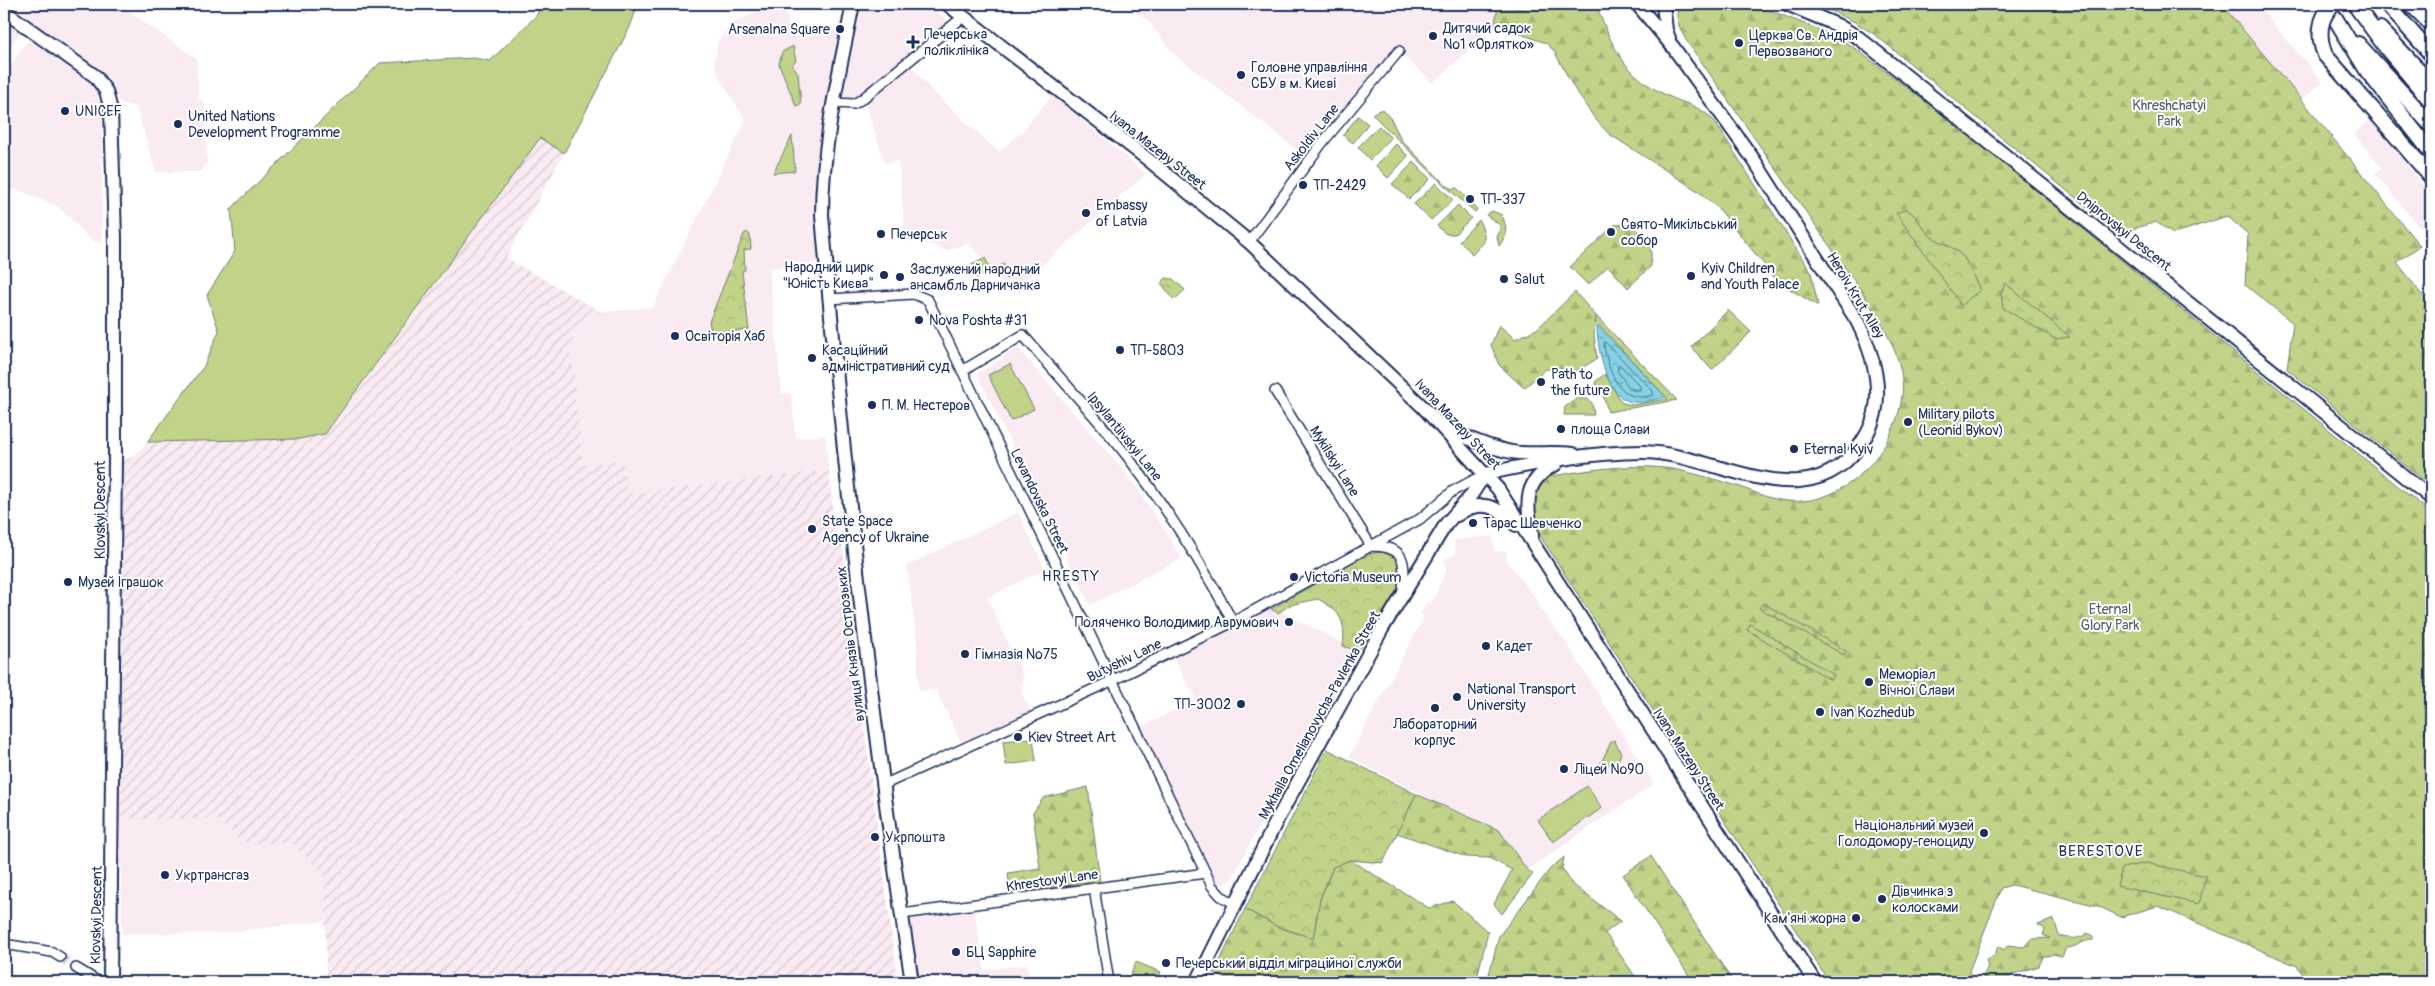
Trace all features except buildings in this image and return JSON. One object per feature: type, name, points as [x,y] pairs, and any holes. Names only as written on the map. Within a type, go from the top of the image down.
[{"type":"main road","name":"вулиця Князів Острозьких","points":[[853,4],[833,103],[822,190],[822,216],[856,574],[883,785],[912,982]]},
{"type":"main road","name":"Ivana Mazepy Street","points":[[947,4],[1249,242],[1435,420],[1486,474],[1533,543],[1815,982]]},
{"type":"main road","points":[[1637,4],[1673,47]]},
{"type":"main road","points":[[1663,4],[1666,30],[1673,47]]},
{"type":"main road","name":"Dniprovskyi Descent","points":[[1787,4],[1837,25],[1859,38],[2431,498]]},
{"type":"main road","points":[[2322,4],[2431,125]]},
{"type":"main road","points":[[2334,4],[2324,16],[2320,43],[2325,55],[2431,178]]},
{"type":"main road","points":[[2387,4],[2431,54]]},
{"type":"main road","points":[[2411,4],[2431,24]]},
{"type":"main road","points":[[2356,6],[2395,43],[2431,82]]},
{"type":"main road","points":[[2356,6],[2388,50],[2431,101]]},
{"type":"main road","name":"Klovskyi Descent","points":[[10,10],[101,82],[108,99],[113,132],[115,238],[114,565],[110,982]]},
{"type":"main road","points":[[2335,18],[2368,72],[2431,152]]},
{"type":"main road","name":"Heroiv Krut Alley","points":[[1486,474],[1564,459],[1643,452],[1668,454],[1764,480],[1797,481],[1816,478],[1835,470],[1847,461],[1856,452],[1873,419],[1877,389],[1875,367],[1869,345],[1857,321],[1754,160],[1673,47]]},
{"type":"main road","points":[[1435,420],[1450,429],[1496,449],[1520,453],[1557,452],[1593,456]]},
{"type":"main road","points":[[1533,543],[1528,516],[1531,484],[1540,474],[1564,459]]},
{"type":"main road","name":"Mykhaila Omelianovycha-Pavlenka Street","points":[[1197,982],[1234,903],[1293,790],[1403,594],[1446,524],[1470,497],[1486,474]]},
{"type":"main road","points":[[1446,524],[1463,511],[1478,506],[1488,506],[1498,509],[1533,543]]},
{"type":"street","points":[[833,103],[854,104],[862,99],[964,18]]},
{"type":"street","name":"Askoldiv Lane","points":[[1249,242],[1317,150],[1378,74],[1399,51]]},
{"type":"street","name":"Levandovska Street","points":[[829,299],[914,294],[928,300],[1212,886],[1221,896],[1234,903]]},
{"type":"street","name":"Ipsylantiivskyi Lane","points":[[962,371],[1023,335],[1142,476],[1206,571],[1233,622]]},
{"type":"street","name":"Mykilskyi Lane","points":[[1275,391],[1371,546]]},
{"type":"street","name":"Butyshiv Lane","points":[[883,785],[1112,681],[1233,622],[1420,519],[1453,491],[1486,474]]},
{"type":"street","points":[[1371,546],[1391,548],[1399,553],[1404,567],[1403,594]]},
{"type":"street","name":"Khrestovyi Lane","points":[[902,914],[1206,873]]},
{"type":"street","points":[[1094,888],[1109,982]]},
{"type":"street","points":[[4,944],[52,952],[60,957]]},
{"type":"street","points":[[76,968],[99,982]]},
{"type":"shaded area","points":[[24,4],[119,4],[197,59],[198,100],[204,100],[207,163],[201,172],[156,172],[136,107],[119,103],[112,80],[25,16],[22,10]]},
{"type":"shaded area","points":[[289,4],[315,4],[306,15]]},
{"type":"shaded area","points":[[773,4],[784,4],[791,36],[841,27],[824,119],[817,187],[821,262],[769,268],[782,394],[791,393],[796,438],[825,435],[829,470],[627,494],[583,465],[571,351],[574,335],[586,319],[602,312],[653,307],[746,120],[719,77],[714,61],[718,41],[730,25]]},
{"type":"shaded area","points":[[868,4],[926,4],[953,25],[864,96],[851,100],[844,97],[844,92],[861,8],[867,9]]},
{"type":"shaded area","points":[[1125,4],[1498,4],[1495,25],[1433,83],[1395,48],[1304,155],[1173,53],[1149,22]]},
{"type":"shaded area","points":[[2221,4],[2256,4],[2323,82],[2302,100]]},
{"type":"shaded area","points":[[4,21],[20,32],[4,57]]},
{"type":"shaded area","points":[[29,39],[95,86],[100,103],[102,123],[102,245],[89,238],[59,207],[16,189],[4,190],[4,75]]},
{"type":"shaded area","points":[[911,66],[933,92],[999,152],[1022,132],[1052,95],[1146,174],[1018,286],[1005,288],[990,265],[968,243],[946,251],[925,241],[906,241],[898,161],[885,163],[865,102]]},
{"type":"shaded area","points":[[2370,120],[2431,195],[2431,219],[2420,228],[2375,173],[2382,168],[2354,134]]},
{"type":"shaded area","points":[[540,138],[564,153],[506,258],[602,312],[586,319],[574,335],[571,351],[583,465],[623,460],[627,494],[829,470],[835,538],[842,538],[848,598],[842,599],[847,635],[852,635],[898,982],[326,982],[325,875],[292,844],[243,842],[216,819],[120,819],[123,461],[135,455],[147,442],[299,439],[335,423]]},
{"type":"shaded area","points":[[1018,348],[1134,483],[1182,558],[1090,605],[977,374]]},
{"type":"shaded area","points":[[1018,512],[1045,569],[987,598],[1023,675],[1021,692],[1031,711],[961,742],[936,690],[919,691],[916,634],[907,566]]},
{"type":"shaded area","points":[[1493,536],[1495,552],[1506,550],[1507,562],[1540,604],[1538,606],[1566,642],[1654,784],[1527,870],[1499,830],[1460,814],[1349,757],[1424,617],[1420,614],[1427,602],[1431,605],[1446,570],[1445,558],[1456,556],[1454,540]]},
{"type":"shaded area","points":[[1270,606],[1358,651],[1311,726],[1231,880],[1224,884],[1218,884],[1140,728],[1196,699],[1172,655]]},
{"type":"shaded area","points":[[120,819],[216,819],[243,842],[292,844],[325,874],[325,921],[219,933],[122,934]]},
{"type":"shaded area","points":[[974,906],[984,970],[1027,964],[1031,982],[918,982],[908,915]]},
{"type":"green space","points":[[540,4],[638,4],[630,27],[564,153],[540,138],[325,434],[299,439],[147,442],[204,366],[219,331],[207,295],[235,251],[231,209],[380,63],[474,58],[490,61],[537,15]]},
{"type":"green space","points":[[1498,4],[1596,4],[1621,58],[1640,79],[1668,96],[1705,112],[1715,122],[1811,272],[1818,306],[1778,282],[1720,210],[1698,191],[1609,134],[1595,119],[1574,88],[1554,51],[1546,43],[1495,25]]},
{"type":"green space","name":"Eternal Glory Park","points":[[1679,4],[1754,4],[1835,36],[1856,49],[1945,116],[2431,513],[2431,982],[2308,982],[2297,966],[2158,906],[2121,917],[2098,906],[2012,885],[2001,888],[1969,971],[1973,980],[1976,979],[1979,982],[1829,982],[1542,539],[1534,514],[1534,498],[1541,484],[1548,477],[1617,467],[1670,469],[1725,482],[1775,499],[1788,501],[1809,500],[1829,494],[1848,484],[1864,471],[1878,455],[1897,417],[1902,396],[1902,382],[1896,356],[1885,330],[1864,295],[1686,40],[1678,22]]},
{"type":"green space","name":"Khreshchatyi Park","points":[[1816,4],[2221,4],[2302,100],[2420,246],[2397,262],[2428,303],[2431,302],[2431,486],[2287,369],[2293,323],[2245,285],[2248,234],[2227,216],[2173,234],[2156,222],[2119,233],[1874,34],[1853,21]]},
{"type":"green space","points":[[793,46],[796,61],[792,64],[798,73],[801,105],[796,106],[779,64],[782,52]]},
{"type":"green space","points":[[1382,109],[1391,119],[1402,141],[1445,184],[1452,189],[1457,188],[1477,210],[1475,212],[1445,186],[1374,116],[1373,113]]},
{"type":"green space","points":[[1358,116],[1368,124],[1353,143],[1343,135]]},
{"type":"green space","points":[[1379,126],[1391,138],[1370,160],[1358,147]]},
{"type":"green space","points":[[792,136],[795,171],[773,173]]},
{"type":"green space","points":[[1396,144],[1408,156],[1388,178],[1376,166]]},
{"type":"green space","points":[[1414,162],[1430,179],[1409,199],[1392,184]]},
{"type":"green space","points":[[1436,183],[1453,200],[1431,220],[1414,204]]},
{"type":"green space","points":[[1458,205],[1471,218],[1455,234],[1446,234],[1437,226]]},
{"type":"green space","points":[[1906,209],[1912,213],[1930,236],[1956,250],[1965,259],[1980,290],[1961,305],[1896,213]]},
{"type":"green space","points":[[1492,211],[1502,215],[1505,224],[1506,231],[1499,246],[1497,237],[1500,225],[1486,215]]},
{"type":"green space","points":[[1479,220],[1484,233],[1484,242],[1472,255],[1459,241]]},
{"type":"green space","points":[[1631,224],[1651,242],[1651,266],[1628,288],[1608,266],[1588,285],[1570,267],[1614,225]]},
{"type":"green space","points":[[747,232],[750,235],[751,249],[744,250],[745,270],[742,271],[749,330],[716,333],[711,331],[709,322],[744,234]]},
{"type":"green space","points":[[985,258],[991,270],[977,278],[970,266]]},
{"type":"green space","points":[[1003,264],[1012,275],[1006,279],[998,268]]},
{"type":"green space","points":[[1166,278],[1173,279],[1185,290],[1174,300],[1161,283]]},
{"type":"green space","points":[[2005,283],[2070,337],[2055,339],[2003,308],[2001,294]]},
{"type":"green space","points":[[1575,292],[1596,316],[1594,335],[1597,359],[1574,372],[1546,369],[1524,388],[1499,365],[1491,345],[1499,325],[1515,339],[1537,329]]},
{"type":"green space","points":[[1728,310],[1751,332],[1712,370],[1691,347]]},
{"type":"green space","points":[[1596,316],[1677,400],[1608,412],[1603,395],[1595,382],[1605,374],[1622,403],[1633,405],[1668,399],[1595,321]]},
{"type":"green space","points":[[1010,364],[1034,409],[1011,421],[988,375]]},
{"type":"green space","points":[[1576,399],[1587,399],[1592,403],[1594,415],[1564,415],[1565,407]]},
{"type":"green space","points":[[1382,552],[1396,558],[1403,575],[1396,595],[1358,651],[1343,646],[1344,637],[1340,617],[1332,608],[1318,599],[1290,605],[1278,613],[1271,609],[1367,554]]},
{"type":"green space","points":[[1763,603],[1846,651],[1844,655],[1759,608]]},
{"type":"green space","points":[[1750,624],[1834,675],[1831,680],[1747,630]]},
{"type":"green space","points":[[1033,738],[1036,761],[1006,765],[1003,741]]},
{"type":"green space","points":[[1614,740],[1621,753],[1619,759],[1602,769],[1600,765],[1611,742]]},
{"type":"green space","points":[[1327,749],[1416,794],[1383,863],[1350,860],[1333,867],[1320,899],[1313,938],[1278,927],[1245,909]]},
{"type":"green space","points":[[1587,786],[1602,808],[1553,842],[1538,820]]},
{"type":"green space","points":[[1088,787],[1100,882],[1010,892],[1008,873],[1040,868],[1033,813],[1043,798]]},
{"type":"green space","points":[[1416,794],[1499,830],[1527,870],[1533,874],[1502,914],[1494,904],[1512,870],[1489,858],[1466,857],[1397,833]]},
{"type":"green space","points":[[1651,856],[1733,982],[1693,982],[1623,875]]},
{"type":"green space","points":[[1564,857],[1562,868],[1572,884],[1621,921],[1605,933],[1639,982],[1487,982],[1499,936],[1550,869]]},
{"type":"green space","points":[[1350,860],[1429,908],[1453,901],[1488,932],[1476,982],[1233,982],[1214,973],[1245,909],[1278,927],[1313,938],[1320,899],[1333,867]]},
{"type":"green space","points":[[2146,863],[2206,876],[2199,904],[2117,886],[2122,868]]},
{"type":"green space","points":[[2054,919],[2059,936],[2077,938],[2087,933],[2093,936],[2093,940],[2066,948],[2062,957],[2054,954],[2043,957],[2039,966],[2011,975],[2006,982],[1981,982],[1988,966],[1986,960],[1995,955],[1998,946],[2004,950],[2008,945],[2024,947],[2031,939],[2050,938],[2043,935],[2045,929],[2038,925]]},
{"type":"green space","points":[[1136,962],[1161,972],[1157,982],[1128,982]]},
{"type":"water","points":[[1597,325],[1666,397],[1645,402],[1634,402],[1624,399],[1617,393],[1611,385],[1603,365],[1598,344]]},
{"type":"tunnel","points":[[60,957],[76,968]]},
{"type":"place","name":"Arsenalna Square","points":[[840,29]]},
{"type":"place","name":"Дитячий садок №1 «Орлятко»","points":[[1433,36]]},
{"type":"place","name":"Печерська поліклініка","points":[[913,42]]},
{"type":"place","name":"Церква Св. Андрія Первозваного","points":[[1739,43]]},
{"type":"place","name":"Головне управління СБУ в м. Києві","points":[[1241,75]]},
{"type":"place","name":"UNICEF","points":[[65,111]]},
{"type":"place","name":"United Nations Development Programme","points":[[178,124]]},
{"type":"place","name":"ТП-2429","points":[[1303,185]]},
{"type":"place","name":"ТП-337","points":[[1470,199]]},
{"type":"place","name":"Embassy of Latvia","points":[[1086,213]]},
{"type":"place","name":"Свято-Микільський собор","points":[[1611,232]]},
{"type":"place","name":"Печерськ","points":[[881,234]]},
{"type":"place","name":"Народний цирк \"Юність Києва\"","points":[[884,275]]},
{"type":"place","name":"Kyiv Children and Youth Palace","points":[[1691,276]]},
{"type":"place","name":"Заслужений народний ансамбль Дарничанка","points":[[900,277]]},
{"type":"place","name":"Salut","points":[[1504,279]]},
{"type":"place","name":"Nova Poshta #31","points":[[919,320]]},
{"type":"place","name":"Освіторія Хаб","points":[[675,336]]},
{"type":"place","name":"ТП-5803","points":[[1120,350]]},
{"type":"place","name":"Касаційний адміністративний суд","points":[[812,358]]},
{"type":"place","name":"Path to the future","points":[[1541,382]]},
{"type":"place","name":"П. М. Нестеров","points":[[872,405]]},
{"type":"place","name":"Military pilots (Leonid Bykov)","points":[[1908,422]]},
{"type":"place","name":"площа Слави","points":[[1561,429]]},
{"type":"place","name":"Eternal Kyiv","points":[[1794,449]]},
{"type":"place","name":"Тарас Шевченко","points":[[1473,523]]},
{"type":"place","name":"State Space Agency of Ukraine","points":[[812,529]]},
{"type":"place","name":"Victoria Museum","points":[[1294,577]]},
{"type":"place","name":"Музей Іграшок","points":[[68,582]]},
{"type":"place","name":"Поляченко Володимир Аврумович","points":[[1289,622]]},
{"type":"place","name":"Кадет","points":[[1486,646]]},
{"type":"place","name":"Гімназія №75","points":[[965,654]]},
{"type":"place","name":"Меморіал Вічної Слави","points":[[1869,682]]},
{"type":"place","name":"National Transport University","points":[[1457,697]]},
{"type":"place","name":"ТП-3002","points":[[1241,704]]},
{"type":"place","name":"Лабораторний корпус","points":[[1435,708]]},
{"type":"place","name":"Ivan Kozhedub","points":[[1820,712]]},
{"type":"place","name":"Kiev Street Art","points":[[1018,737]]},
{"type":"place","name":"Ліцей №90","points":[[1564,769]]},
{"type":"place","name":"Національний музей Голодомору-геноциду","points":[[1984,833]]},
{"type":"place","name":"Укрпошта","points":[[875,837]]},
{"type":"place","name":"Укртрансгаз","points":[[165,875]]},
{"type":"place","name":"Дівчинка з колосками","points":[[1882,899]]},
{"type":"place","name":"Кам'яні жорна","points":[[1856,918]]},
{"type":"place","name":"БЦ Sapphire","points":[[956,952]]},
{"type":"place","name":"Печерський відділ міграційної служби","points":[[1166,963]]},
{"type":"district","name":"HRESTY","points":[[1071,576]]},
{"type":"district","name":"BERESTOVE","points":[[2101,851]]}]
